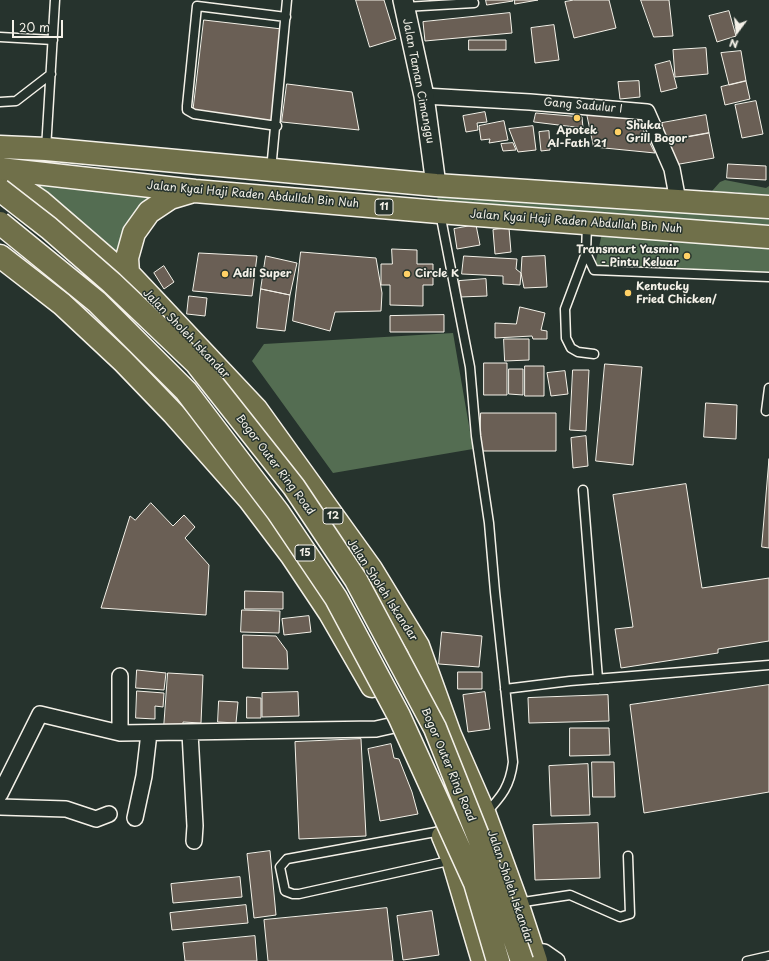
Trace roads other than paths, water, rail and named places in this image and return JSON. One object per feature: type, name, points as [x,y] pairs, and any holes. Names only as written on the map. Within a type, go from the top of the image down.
[{"type":"highway","points":[[0,147],[46,149],[271,171],[436,185],[769,207]]},
{"type":"highway","name":"Jalan Kyai Haji Raden Abdullah Bin Nuh","points":[[0,169],[195,191],[440,212],[769,237]]},
{"type":"highway","name":"Jalan Sholeh Iskandar","points":[[0,174],[40,201],[121,270],[128,273],[256,409],[371,569],[418,646],[450,736],[485,815],[517,903],[530,958]]},
{"type":"highway","name":"Bogor Outer Ring Road","points":[[0,190],[49,228],[112,282],[196,364],[294,487],[356,580],[435,728],[484,851],[530,958]]},
{"type":"highway","points":[[128,273],[127,258],[134,233],[149,212],[170,198],[195,191]]},
{"type":"highway","name":"Bogor Outer Ring Road","points":[[0,223],[97,302],[186,391],[278,512],[336,598],[399,716],[475,883],[498,961]]},
{"type":"highway","points":[[0,256],[62,304],[123,361],[173,413],[249,499],[292,556],[330,614],[394,725],[453,860],[483,961]]},
{"type":"highway","points":[[440,831],[485,815]]},
{"type":"street","name":"Jalan Taman Cimanggu","points":[[404,4],[424,96],[436,185]]},
{"type":"street","name":"Gang Sadulur I","points":[[424,96],[530,102],[647,112],[672,169],[678,201]]},
{"type":"street","points":[[120,676],[120,733]]},
{"type":"street","points":[[0,794],[40,714],[120,733],[376,729],[394,725]]},
{"type":"street","points":[[135,818],[144,776],[148,733]]},
{"type":"street","points":[[190,733],[195,826],[194,841]]},
{"type":"street","points":[[0,807],[66,809],[96,818],[110,814]]},
{"type":"street","points":[[530,958],[544,952],[557,961]]},
{"type":"lane","points":[[46,149],[55,0]]},
{"type":"lane","points":[[271,171],[277,126],[287,0]]},
{"type":"lane","points":[[404,4],[447,2],[474,3]]},
{"type":"lane","points":[[277,126],[194,114],[187,110],[187,106],[197,6],[286,17]]},
{"type":"lane","points":[[0,37],[53,40]]},
{"type":"lane","points":[[0,102],[16,101],[51,74]]},
{"type":"lane","points":[[440,212],[470,367],[476,436],[489,523],[513,762],[511,776],[504,794],[485,815]]},
{"type":"lane","points":[[587,222],[586,253],[565,309],[566,338],[571,348],[578,352],[594,354]]},
{"type":"lane","points":[[586,253],[594,270],[769,278]]},
{"type":"lane","points":[[766,411],[769,388]]},
{"type":"lane","points":[[583,490],[598,679]]},
{"type":"lane","points":[[505,689],[598,679],[769,665]]},
{"type":"lane","points":[[440,831],[287,859],[280,867],[285,891],[292,894],[299,894],[453,860]]},
{"type":"lane","points":[[517,903],[570,895],[620,917],[630,914],[628,856]]},
{"type":"lane","points":[[747,961],[769,956]]},
{"type":"place","name":"Apotek Al-Fath 21","points":[[577,118]]},
{"type":"place","name":"Shuka Grill Bogor","points":[[618,132]]},
{"type":"place","name":"Transmart Yasmin - Pintu Keluar","points":[[687,256]]},
{"type":"place","name":"Adil Super","points":[[225,274]]},
{"type":"place","name":"Circle K","points":[[407,274]]},
{"type":"place","name":"Kentucky Fried Chicken/","points":[[628,293]]}]
